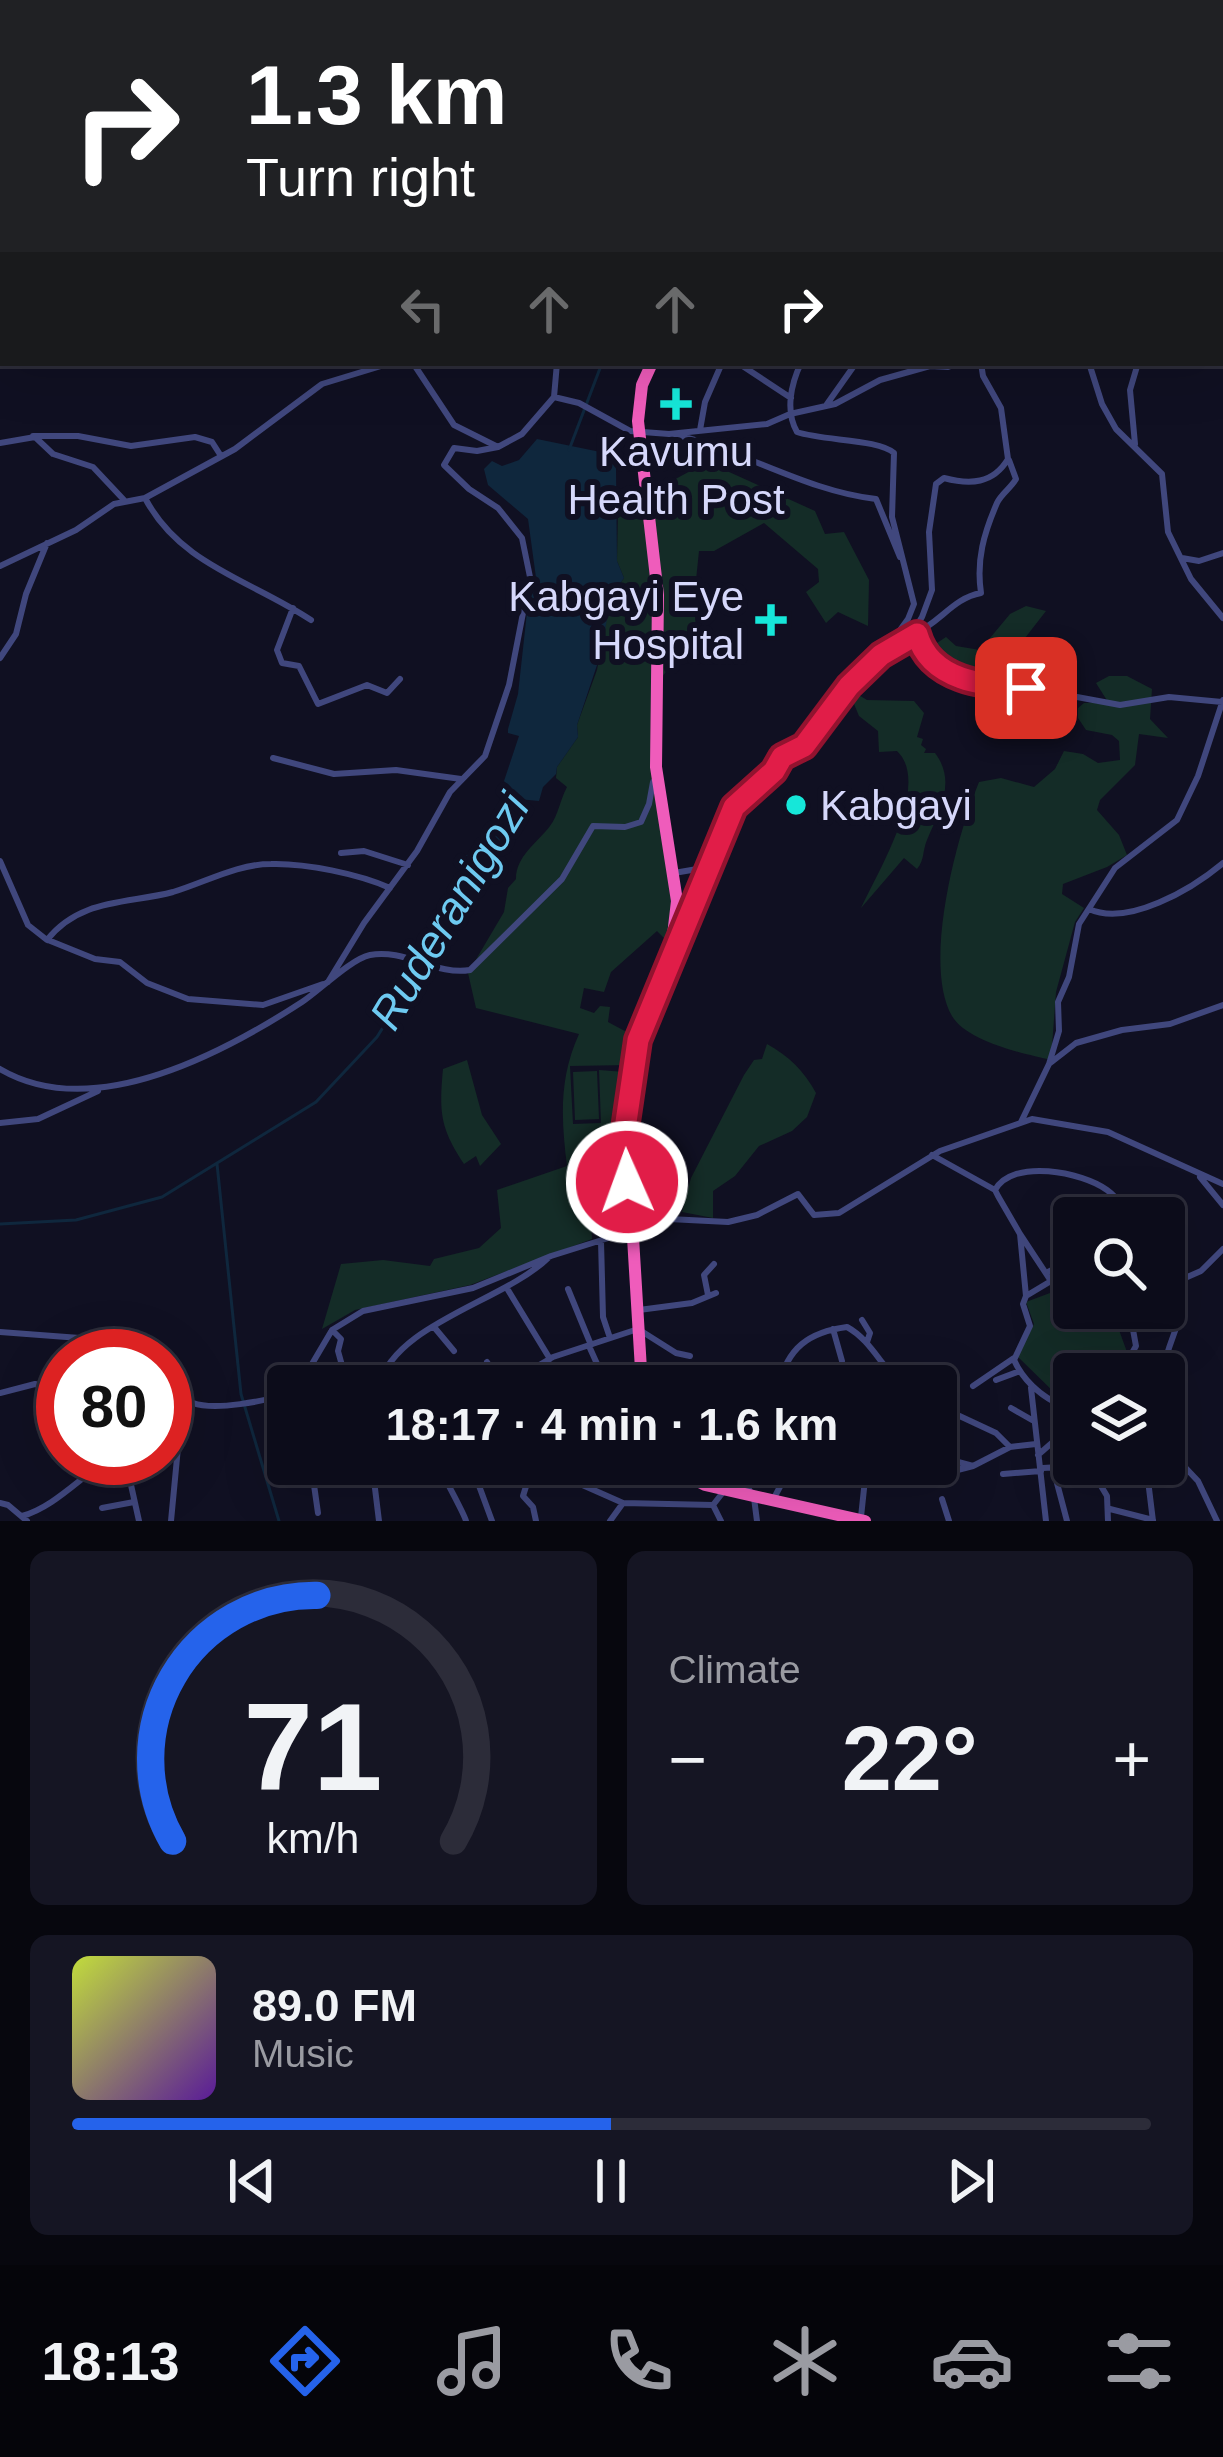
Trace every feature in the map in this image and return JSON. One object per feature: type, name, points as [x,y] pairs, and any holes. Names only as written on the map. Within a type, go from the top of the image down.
[{"type":"highway","points":[[641,1365],[626,1122],[638,1040],[671,953],[676,901],[656,766],[658,595],[640,432],[640,398],[651,366]]},
{"type":"highway","points":[[706,1485],[863,1521]]},
{"type":"street","points":[[0,566],[124,500],[145,498],[250,440],[322,385],[382,366]]},
{"type":"street","points":[[414,366],[459,430],[498,447]]},
{"type":"street","points":[[0,861],[28,925],[47,940],[94,959],[120,962],[147,983],[188,999],[262,1005],[327,983],[408,865],[449,792],[485,756],[498,725],[530,570],[522,538],[507,517],[444,465],[454,448],[498,447],[522,434],[554,397],[556,366]]},
{"type":"street","points":[[700,430],[705,402],[721,366]]},
{"type":"street","points":[[743,366],[791,398]]},
{"type":"street","points":[[671,953],[734,807],[774,771],[782,757],[804,746],[849,686],[887,649],[914,604],[892,517],[892,449],[802,434],[794,428],[791,398],[800,366]]},
{"type":"street","points":[[825,407],[854,366]]},
{"type":"street","points":[[554,397],[579,403],[610,422],[640,432],[669,434],[759,426],[790,413],[825,407],[880,380],[930,366]]},
{"type":"street","points":[[887,649],[939,622],[957,601],[981,593],[979,560],[986,532],[999,500],[1016,479],[1008,459],[1001,408],[982,366]]},
{"type":"street","points":[[1090,366],[1106,411],[1162,475],[1164,520],[1179,556],[1223,618]]},
{"type":"street","points":[[1135,448],[1130,390],[1137,366]]},
{"type":"street","points":[[669,434],[734,452],[795,479],[877,500],[905,565]]},
{"type":"street","points":[[0,443],[32,436],[78,436],[131,446],[195,437],[212,442],[221,456]]},
{"type":"street","points":[[32,436],[52,454],[93,467],[124,500]]},
{"type":"street","points":[[914,634],[932,590],[929,532],[936,484],[947,478],[963,484],[987,478],[998,474],[1008,459]]},
{"type":"street","points":[[145,498],[181,547],[310,620]]},
{"type":"street","points":[[0,658],[16,634],[47,543]]},
{"type":"street","points":[[1179,556],[1199,561],[1223,554]]},
{"type":"street","points":[[293,608],[277,650],[282,663],[299,666],[318,704],[365,686],[387,693],[400,679]]},
{"type":"street","points":[[914,634],[941,669],[994,686],[1034,688],[1120,704],[1169,697],[1223,701],[1177,820],[1115,868],[1079,924],[1069,977],[1058,1002],[1059,1031],[1021,1122]]},
{"type":"street","points":[[273,758],[334,774],[395,770],[461,779]]},
{"type":"street","points":[[0,1123],[38,1119],[101,1089],[155,1075],[212,1050],[279,1017],[369,955],[449,972],[472,969],[562,879],[593,826],[632,827],[643,820],[656,766]]},
{"type":"street","points":[[341,853],[364,851],[408,865]]},
{"type":"street","points":[[47,940],[63,922],[113,901],[170,892],[268,863],[360,877],[389,888]]},
{"type":"street","points":[[1089,909],[1112,916],[1151,907],[1223,863]]},
{"type":"street","points":[[674,873],[709,867]]},
{"type":"street","points":[[1049,1064],[1086,1039],[1170,1024],[1223,1005]]},
{"type":"street","points":[[0,1069],[53,1088],[101,1089]]},
{"type":"street","points":[[311,1365],[332,1330],[363,1311],[473,1288],[551,1256],[681,1217],[738,1220],[798,1194],[814,1215],[835,1215],[932,1155],[1021,1122],[1041,1119],[1106,1131],[1223,1184]]},
{"type":"street","points":[[932,1155],[994,1190],[1049,1278]]},
{"type":"street","points":[[994,1190],[1016,1172],[1043,1171],[1097,1184],[1114,1197]]},
{"type":"street","points":[[1198,1174],[1223,1205]]},
{"type":"street","points":[[973,1387],[1014,1358],[1030,1328],[1023,1304],[1020,1234]]},
{"type":"street","points":[[601,1241],[602,1317],[610,1338]]},
{"type":"street","points":[[1168,1353],[1185,1298],[1186,1278],[1223,1250]]},
{"type":"street","points":[[389,1365],[393,1357],[434,1327],[507,1289],[551,1256]]},
{"type":"street","points":[[636,1311],[692,1303],[712,1294],[704,1275],[714,1264]]},
{"type":"street","points":[[1026,1296],[1053,1271]]},
{"type":"street","points":[[1049,1278],[1053,1278]]},
{"type":"street","points":[[507,1289],[550,1359]]},
{"type":"street","points":[[568,1289],[598,1365]]},
{"type":"street","points":[[862,1320],[870,1334],[867,1342]]},
{"type":"street","points":[[434,1327],[454,1351]]},
{"type":"street","points":[[786,1365],[790,1352],[809,1338],[847,1327],[867,1342],[882,1365]]},
{"type":"street","points":[[539,1365],[638,1329],[676,1353],[690,1356]]},
{"type":"street","points":[[833,1329],[842,1361]]},
{"type":"street","points":[[332,1330],[340,1340],[342,1365]]},
{"type":"street","points":[[0,1332],[36,1335]]},
{"type":"street","points":[[1014,1358],[1031,1386],[1053,1402]]},
{"type":"street","points":[[996,1380],[1020,1371]]},
{"type":"street","points":[[0,1393],[36,1384]]},
{"type":"street","points":[[1031,1386],[1046,1521]]},
{"type":"street","points":[[192,1401],[236,1404],[267,1398]]},
{"type":"street","points":[[1010,1408],[1033,1420]]},
{"type":"street","points":[[957,1415],[996,1433],[1010,1447]]},
{"type":"street","points":[[1038,1455],[1053,1443]]},
{"type":"street","points":[[957,1470],[1010,1447],[1036,1444]]},
{"type":"street","points":[[957,1462],[973,1466]]},
{"type":"street","points":[[1003,1474],[1053,1468]]},
{"type":"street","points":[[1185,1469],[1202,1488],[1217,1521]]},
{"type":"street","points":[[11,1521],[39,1510],[70,1485]]},
{"type":"street","points":[[131,1485],[139,1521]]},
{"type":"street","points":[[171,1521],[174,1485]]},
{"type":"street","points":[[314,1485],[318,1513]]},
{"type":"street","points":[[375,1485],[379,1521]]},
{"type":"street","points":[[448,1485],[466,1521]]},
{"type":"street","points":[[479,1485],[492,1521]]},
{"type":"street","points":[[527,1485],[523,1496],[533,1507],[536,1521]]},
{"type":"street","points":[[587,1485],[623,1503],[713,1505]]},
{"type":"street","points":[[747,1485],[765,1500]]},
{"type":"street","points":[[757,1521],[776,1485]]},
{"type":"street","points":[[863,1521],[864,1485]]},
{"type":"street","points":[[1057,1485],[1067,1521]]},
{"type":"street","points":[[1101,1485],[1110,1510],[1108,1521]]},
{"type":"street","points":[[1110,1510],[1154,1521],[1149,1485]]},
{"type":"street","points":[[713,1505],[724,1491]]},
{"type":"street","points":[[942,1498],[949,1521]]},
{"type":"street","points":[[102,1508],[134,1502]]},
{"type":"street","points":[[0,1503],[22,1517]]},
{"type":"street","points":[[610,1521],[623,1503]]},
{"type":"street","points":[[713,1505],[721,1521]]},
{"type":"green space","points":[[707,462],[815,511],[825,534],[844,532],[869,580],[868,626],[838,612],[826,623],[806,592],[819,582],[818,569],[764,523],[714,551],[699,551],[693,609],[707,622],[661,678],[657,732],[673,866],[670,944],[657,931],[611,972],[604,992],[584,988],[580,1008],[594,1013],[600,1006],[610,1007],[608,1022],[636,1037],[629,1065],[570,1066],[573,1124],[601,1123],[599,1070],[625,1072],[619,1164],[597,1167],[601,1198],[590,1201],[592,1239],[470,1285],[355,1310],[322,1329],[341,1264],[383,1260],[430,1266],[434,1259],[479,1248],[501,1228],[497,1190],[567,1166],[563,1098],[568,1066],[579,1034],[476,1008],[468,973],[504,912],[519,863],[553,822],[567,787],[556,778],[557,767],[578,737],[577,725],[597,670],[611,596],[624,578],[617,561],[618,510]]},
{"type":"green space","points":[[1026,606],[1046,611],[1018,647],[1004,682],[951,676],[913,637],[929,635],[937,643],[946,637],[956,646],[980,650],[1010,614]]},
{"type":"green space","points":[[1109,676],[1127,676],[1152,689],[1150,719],[1168,738],[1139,734],[1135,765],[1100,800],[1097,810],[1119,835],[1127,855],[1063,884],[1062,894],[1084,908],[1075,922],[1056,992],[1051,1060],[982,1039],[952,1016],[940,965],[946,899],[979,782],[1001,778],[1034,787],[1055,769],[1064,751],[1098,763],[1120,760],[1119,741],[1086,730],[1078,718],[1078,708],[1084,703],[1108,702],[1096,683]]},
{"type":"green space","points":[[857,694],[867,700],[914,701],[924,713],[917,737],[923,739],[924,753],[935,753],[945,775],[941,807],[920,865],[917,869],[904,858],[861,908],[898,829],[908,785],[906,766],[897,751],[879,752],[878,731],[859,716],[852,699]]},
{"type":"green space","points":[[767,1044],[795,1065],[816,1093],[807,1117],[792,1131],[759,1146],[735,1176],[713,1191],[713,1218],[682,1212],[691,1178],[744,1075],[754,1060],[762,1059]]},
{"type":"green space","points":[[467,1060],[482,1115],[501,1144],[480,1166],[476,1156],[464,1164],[450,1140],[442,1108],[443,1069]]},
{"type":"green space","points":[[597,1071],[599,1119],[575,1120],[573,1072]]},
{"type":"green space","points":[[1053,1292],[1053,1329],[1119,1329],[1127,1352],[1053,1353],[1053,1391],[1016,1355],[1034,1324],[1026,1302]]},
{"type":"water","points":[[537,439],[620,456],[616,468],[617,561],[624,578],[611,596],[601,653],[577,725],[578,737],[543,787],[539,801],[518,799],[513,803],[520,819],[514,840],[494,856],[489,850],[478,862],[463,865],[461,859],[487,842],[496,806],[513,791],[504,781],[519,736],[508,729],[518,694],[528,603],[537,585],[528,519],[488,485],[484,469],[492,461],[502,466],[519,460]]},
{"type":"waterway","name":"Ruderanigozi","points":[[569,450],[601,366]]},
{"type":"waterway","name":"Ruderanigozi","points":[[0,1224],[76,1220],[162,1197],[316,1102],[377,1037],[492,853]]},
{"type":"waterway","points":[[217,1164],[241,1394],[279,1521]]},
{"type":"place","name":"Kavumu Health Post","points":[[676,404]]},
{"type":"place","name":"Kabgayi Eye Hospital","points":[[771,620]]},
{"type":"place","name":"Kabgayi","points":[[796,805]]},
{"type":"route","points":[[627,1182],[626,1122],[638,1040],[734,807],[774,771],[782,757],[804,746],[861,674],[887,649],[911,635],[917,634],[920,645],[941,669],[994,686],[1026,688]]}]
